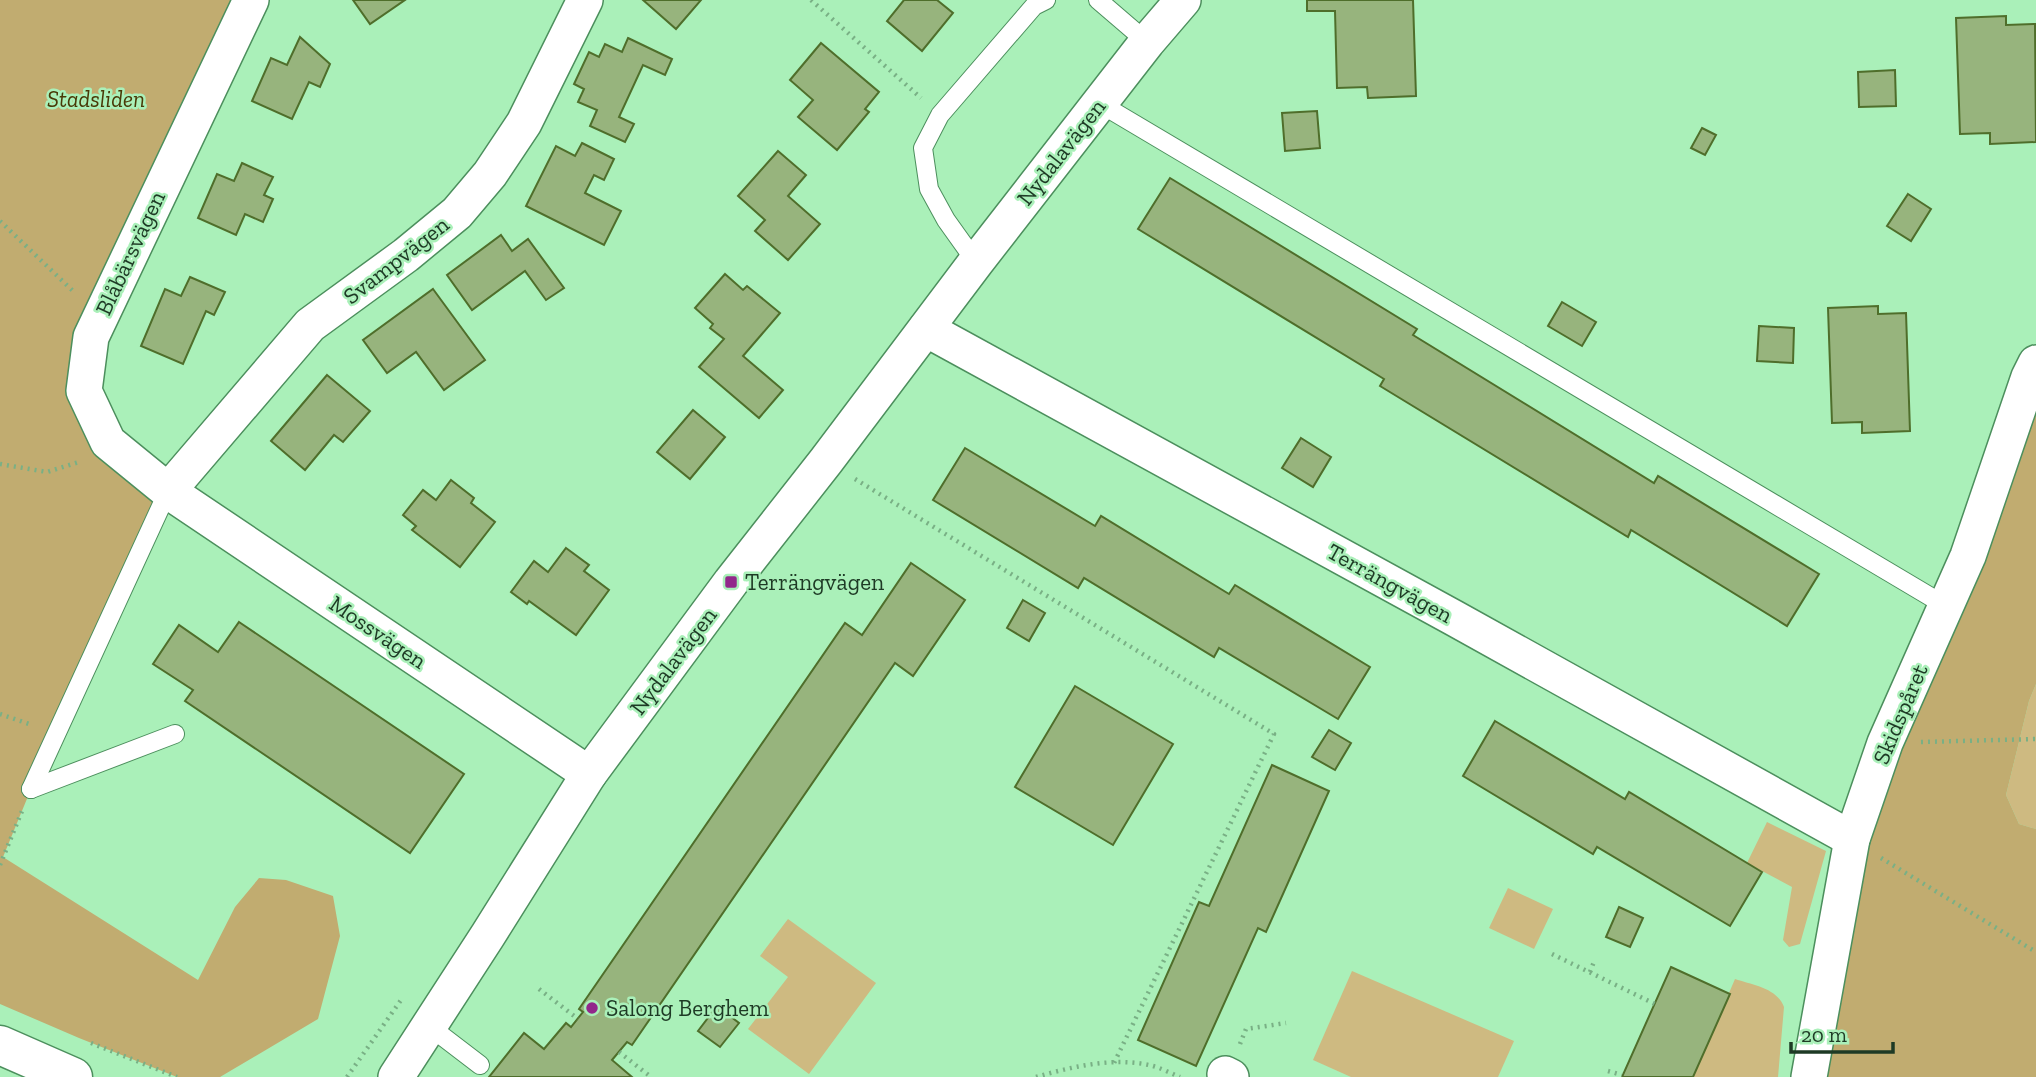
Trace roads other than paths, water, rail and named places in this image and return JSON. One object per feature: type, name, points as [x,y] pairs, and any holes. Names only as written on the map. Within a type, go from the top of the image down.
[{"type":"street","name":"Blåbärsvägen","points":[[168,491],[108,442],[84,391],[91,337],[251,0]]},
{"type":"street","name":"Svampvägen","points":[[168,491],[310,325],[406,255],[457,213],[482,184],[524,123],[585,0]]},
{"type":"street","name":"Nydalavägen","points":[[396,1077],[589,774],[976,262],[1147,41],[1183,0]]},
{"type":"street","name":"Terrängvägen","points":[[926,329],[1852,839]]},
{"type":"street","name":"Skidspåret","points":[[1809,1077],[1852,839],[1885,743],[1968,556],[2036,363]]},
{"type":"street","name":"Mossvägen","points":[[168,491],[589,774]]},
{"type":"street","points":[[0,1045],[73,1077]]},
{"type":"lane","points":[[976,262],[946,220],[929,189],[923,148],[940,115],[1034,6],[1046,0]]},
{"type":"lane","points":[[1098,0],[1147,41]]},
{"type":"lane","points":[[1099,103],[1946,606]]},
{"type":"lane","points":[[168,491],[31,789],[175,734]]},
{"type":"lane","points":[[429,1026],[480,1065]]},
{"type":"place","name":"Terrängvägen","points":[[731,582]]},
{"type":"place","name":"Salong Berghem","points":[[592,1008]]},
{"type":"park label","name":"Stadsliden","points":[[96,99]]}]
